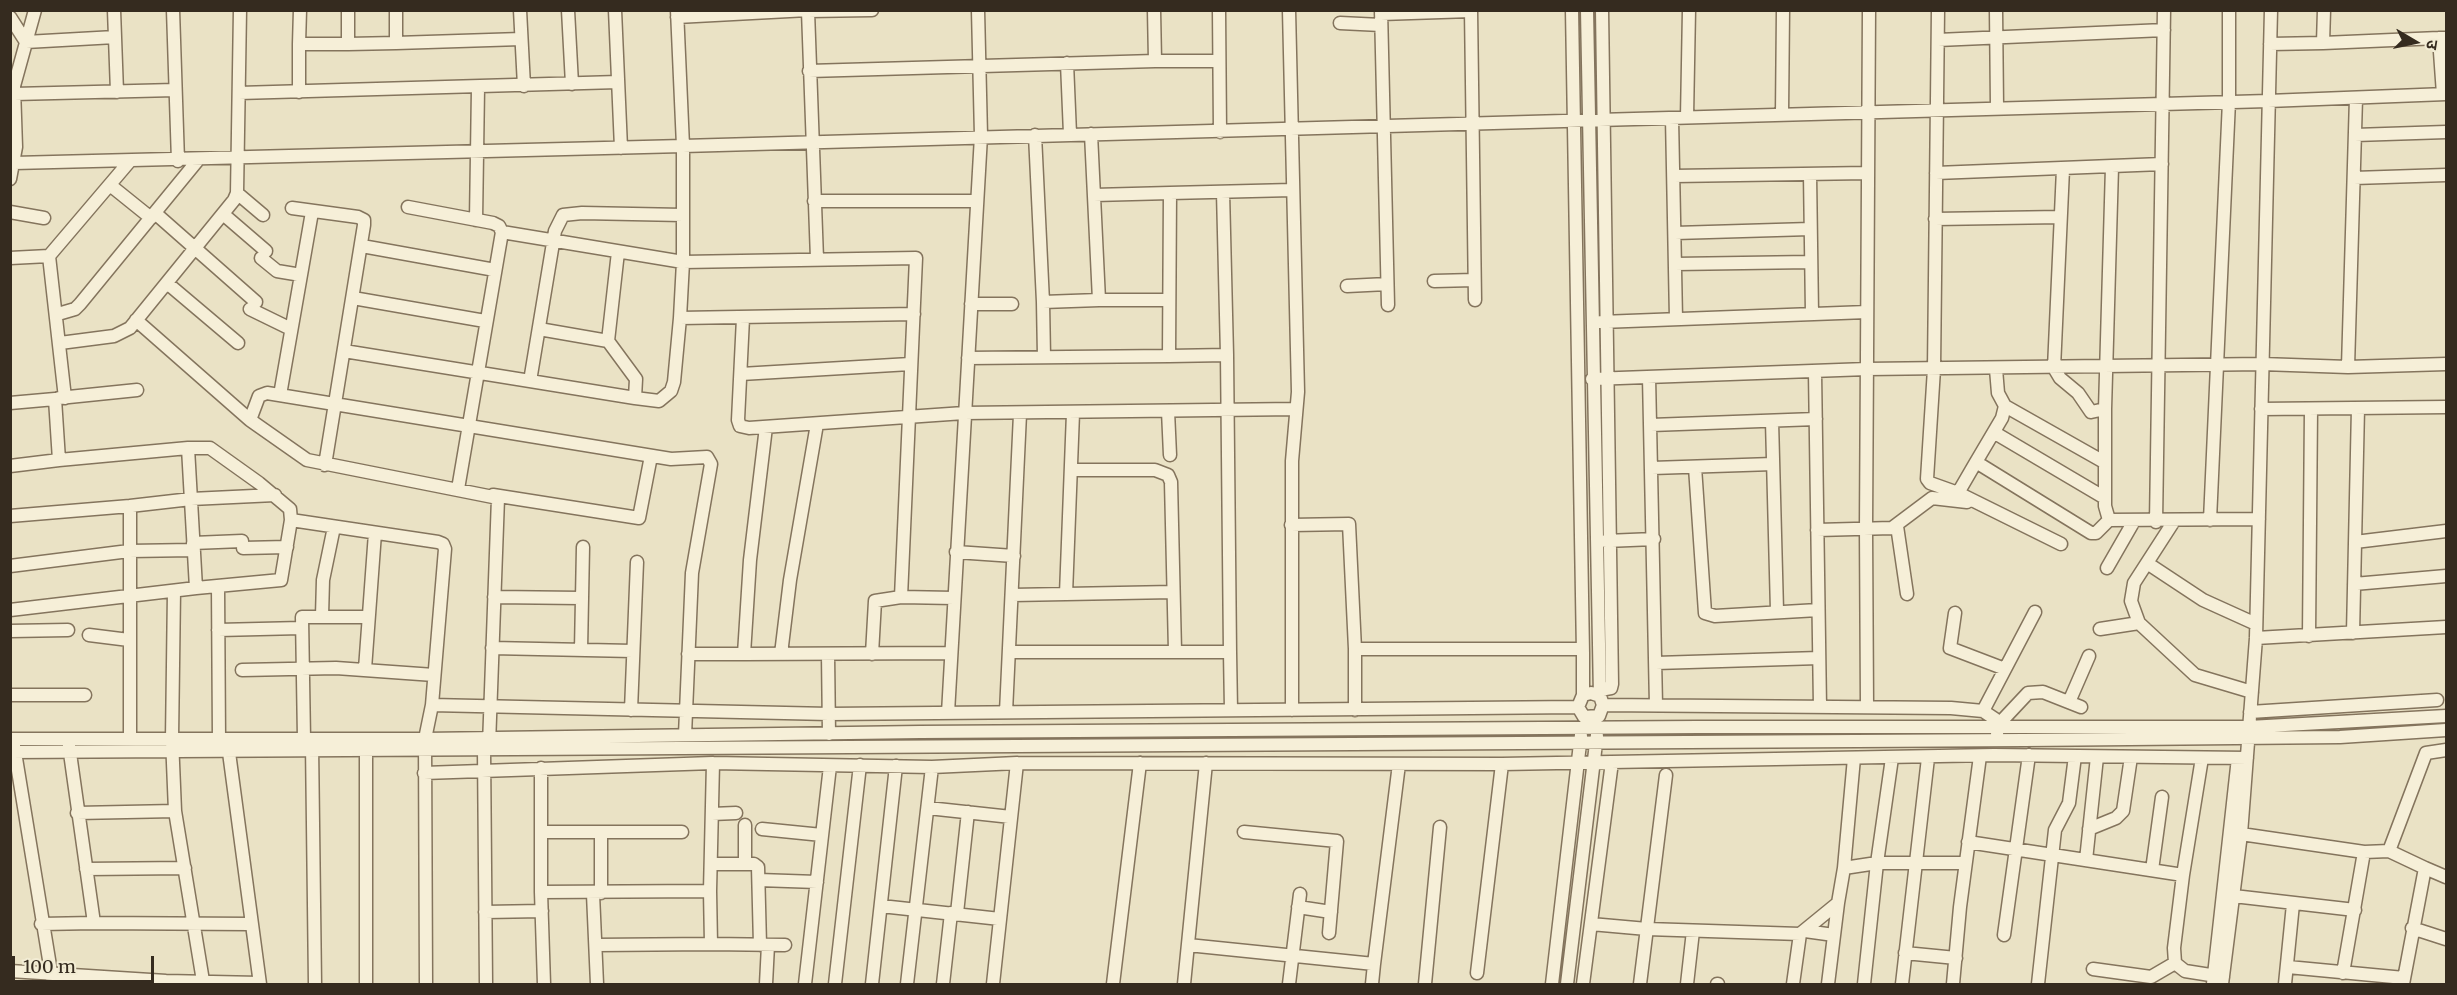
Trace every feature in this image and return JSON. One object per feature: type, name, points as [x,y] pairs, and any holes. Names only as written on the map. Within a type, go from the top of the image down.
[{"type":"street","points":[[10,179],[14,163],[13,90],[35,10]]},
{"type":"street","points":[[114,10],[117,92]]},
{"type":"street","points":[[173,10],[178,161]]},
{"type":"street","points":[[60,343],[123,334],[195,249],[237,193],[240,10]]},
{"type":"street","points":[[299,92],[300,10]]},
{"type":"street","points":[[348,10],[348,44]]},
{"type":"street","points":[[396,10],[396,43]]},
{"type":"street","points":[[520,10],[524,86]]},
{"type":"street","points":[[568,10],[573,84]]},
{"type":"street","points":[[615,10],[621,148]]},
{"type":"street","points":[[344,351],[635,398],[660,400],[671,391],[674,382],[683,262],[683,146],[677,14],[872,10]]},
{"type":"street","points":[[948,713],[981,136],[978,10]]},
{"type":"street","points":[[1155,10],[1155,61]]},
{"type":"street","points":[[1219,10],[1220,132]]},
{"type":"street","points":[[1289,10],[1296,409],[1291,525],[1292,710]]},
{"type":"street","points":[[1552,984],[1578,763],[1583,694],[1572,10]]},
{"type":"street","points":[[1567,984],[1600,707],[1595,542],[1587,10]]},
{"type":"street","points":[[1600,707],[1612,684],[1602,10]]},
{"type":"street","points":[[1687,117],[1689,10]]},
{"type":"street","points":[[1782,114],[1783,10]]},
{"type":"street","points":[[1868,707],[1866,530],[1869,10]]},
{"type":"street","points":[[1938,10],[1934,369],[1926,474],[1930,483],[1958,493],[2061,544]]},
{"type":"street","points":[[1996,10],[1997,107]]},
{"type":"street","points":[[2156,522],[2164,10]]},
{"type":"street","points":[[2210,520],[2229,101],[2229,10]]},
{"type":"street","points":[[2202,758],[2183,874],[2174,948],[2175,963],[2185,971],[2218,980],[2242,758],[2249,733],[2256,638],[2271,10]]},
{"type":"street","points":[[2323,43],[2324,10]]},
{"type":"street","points":[[808,11],[817,259]]},
{"type":"street","points":[[1340,23],[1382,16],[1471,11],[1475,300]]},
{"type":"street","points":[[1382,16],[1388,305]]},
{"type":"street","points":[[10,17],[26,42]]},
{"type":"street","points":[[1938,40],[2164,30]]},
{"type":"street","points":[[26,42],[116,37]]},
{"type":"street","points":[[14,163],[178,161],[981,136],[1220,132],[2445,94],[2443,38],[2270,44]]},
{"type":"street","points":[[300,44],[522,39]]},
{"type":"street","points":[[809,71],[979,64],[1219,61]]},
{"type":"street","points":[[1067,63],[1070,134]]},
{"type":"street","points":[[239,93],[478,88],[618,82]]},
{"type":"street","points":[[476,220],[479,150],[478,88]]},
{"type":"street","points":[[13,90],[117,92],[175,90]]},
{"type":"street","points":[[2348,367],[2356,98]]},
{"type":"street","points":[[1672,118],[1676,320]]},
{"type":"street","points":[[2355,135],[2446,132]]},
{"type":"street","points":[[1091,134],[1099,300]]},
{"type":"street","points":[[1035,135],[1044,357]]},
{"type":"street","points":[[58,314],[75,309],[198,160]]},
{"type":"street","points":[[10,258],[49,256],[129,162]]},
{"type":"street","points":[[1936,173],[2162,164]]},
{"type":"street","points":[[2109,520],[2105,498],[2104,462],[2112,167]]},
{"type":"street","points":[[2062,169],[2054,368],[2060,378],[2078,393],[2091,412],[2105,409]]},
{"type":"street","points":[[1674,176],[1867,173]]},
{"type":"street","points":[[1810,174],[1812,314]]},
{"type":"street","points":[[2354,178],[2446,175]]},
{"type":"street","points":[[110,185],[195,249],[253,306],[291,329]]},
{"type":"street","points":[[1094,195],[1292,190]]},
{"type":"street","points":[[1223,192],[1231,710]]},
{"type":"street","points":[[237,193],[263,215]]},
{"type":"street","points":[[1169,356],[1170,193]]},
{"type":"street","points":[[814,201],[977,201]]},
{"type":"street","points":[[408,207],[493,223],[499,226],[502,232],[476,371],[458,489]]},
{"type":"street","points":[[292,208],[364,220],[362,246],[325,465]]},
{"type":"street","points":[[10,212],[44,218]]},
{"type":"street","points":[[280,395],[312,212]]},
{"type":"street","points":[[530,381],[553,242],[558,221],[563,215],[571,213],[683,215]]},
{"type":"street","points":[[223,214],[277,271],[301,275]]},
{"type":"street","points":[[1935,219],[2060,217]]},
{"type":"street","points":[[1675,232],[1810,229]]},
{"type":"street","points":[[502,232],[683,262],[916,258],[901,597]]},
{"type":"street","points":[[362,246],[495,270]]},
{"type":"street","points":[[618,252],[608,341],[636,380],[635,398]]},
{"type":"street","points":[[49,256],[60,343],[59,460]]},
{"type":"street","points":[[1675,264],[1810,262]]},
{"type":"street","points":[[1434,281],[1474,280]]},
{"type":"street","points":[[167,283],[238,343]]},
{"type":"street","points":[[1347,286],[1387,284]]},
{"type":"street","points":[[353,298],[485,321]]},
{"type":"street","points":[[1043,302],[1169,300]]},
{"type":"street","points":[[971,304],[1012,304]]},
{"type":"street","points":[[1577,322],[1867,312]]},
{"type":"street","points":[[680,318],[914,314]]},
{"type":"street","points":[[743,318],[740,426],[766,428],[964,413],[1296,409]]},
{"type":"street","points":[[136,320],[250,420],[301,457],[325,465],[639,518],[651,456]]},
{"type":"street","points":[[539,329],[608,341]]},
{"type":"street","points":[[968,358],[1227,355]]},
{"type":"street","points":[[741,374],[910,364]]},
{"type":"street","points":[[1592,379],[1867,369],[2262,364],[2348,367],[2446,364]]},
{"type":"street","points":[[1996,369],[1998,393],[2005,406],[2104,462]]},
{"type":"street","points":[[1815,372],[1820,706]]},
{"type":"street","points":[[1649,377],[1656,705]]},
{"type":"street","points":[[10,403],[137,390]]},
{"type":"street","points":[[250,420],[262,393],[468,424],[651,456],[710,459],[692,573],[685,735]]},
{"type":"street","points":[[1958,493],[1995,433],[2005,406]]},
{"type":"street","points":[[2261,409],[2446,407]]},
{"type":"street","points":[[2353,633],[2358,408]]},
{"type":"street","points":[[2309,636],[2312,409]]},
{"type":"street","points":[[1168,411],[1170,455]]},
{"type":"street","points":[[1066,594],[1073,413]]},
{"type":"street","points":[[1006,712],[1020,414]]},
{"type":"street","points":[[1651,425],[1816,419]]},
{"type":"street","points":[[1772,421],[1777,611]]},
{"type":"street","points":[[781,654],[790,580],[818,424]]},
{"type":"street","points":[[744,654],[750,560],[766,428]]},
{"type":"street","points":[[1995,433],[2105,498]]},
{"type":"street","points":[[188,448],[196,588]]},
{"type":"street","points":[[10,466],[188,448],[210,448],[275,495],[290,510],[291,520],[281,580],[129,595],[10,610]]},
{"type":"street","points":[[1976,462],[2091,533],[2096,533],[2109,520],[2156,522],[2259,519]]},
{"type":"street","points":[[1652,468],[1773,464]]},
{"type":"street","points":[[1695,467],[1705,613],[1715,616],[1818,610]]},
{"type":"street","points":[[1071,470],[1155,470],[1168,475],[1171,482],[1175,651]]},
{"type":"street","points":[[10,516],[191,499],[275,495]]},
{"type":"street","points":[[486,984],[484,773],[490,707],[498,498],[494,495]]},
{"type":"street","points":[[1817,530],[1866,530],[1898,526],[1932,498],[1982,505]]},
{"type":"street","points":[[130,506],[130,738]]},
{"type":"street","points":[[291,520],[438,542],[443,544],[445,549],[432,705],[425,745],[426,984]]},
{"type":"street","points":[[2107,567],[2134,521]]},
{"type":"street","points":[[2174,521],[2147,562],[2132,591],[2131,601],[2139,622],[2195,675],[2252,692]]},
{"type":"street","points":[[1291,525],[1349,524],[1355,649],[1355,710]]},
{"type":"street","points":[[1898,526],[1907,594]]},
{"type":"street","points":[[322,616],[323,580],[334,527]]},
{"type":"street","points":[[2355,543],[2446,531]]},
{"type":"street","points":[[365,669],[375,533]]},
{"type":"street","points":[[1595,542],[1653,539]]},
{"type":"street","points":[[193,543],[287,547]]},
{"type":"street","points":[[10,566],[129,551],[193,550],[193,543]]},
{"type":"street","points":[[581,650],[582,547]]},
{"type":"street","points":[[956,552],[1014,556]]},
{"type":"street","points":[[631,710],[638,562]]},
{"type":"street","points":[[2147,562],[2203,600],[2256,624]]},
{"type":"street","points":[[2354,584],[2446,576]]},
{"type":"street","points":[[10,971],[52,980],[166,983],[203,981],[259,984],[225,744],[218,630],[218,586]]},
{"type":"street","points":[[174,591],[172,746],[175,811],[203,981]]},
{"type":"street","points":[[1012,595],[1173,592]]},
{"type":"street","points":[[494,597],[581,598]]},
{"type":"street","points":[[872,654],[875,601],[901,597],[954,598]]},
{"type":"street","points":[[1983,711],[2035,612]]},
{"type":"street","points":[[1955,613],[1950,648],[2005,669]]},
{"type":"street","points":[[315,984],[309,744],[302,669],[302,617],[368,617]]},
{"type":"street","points":[[2100,628],[2139,622]]},
{"type":"street","points":[[2256,638],[2446,627]]},
{"type":"street","points":[[218,630],[301,628]]},
{"type":"street","points":[[10,631],[68,630]]},
{"type":"street","points":[[89,635],[129,640]]},
{"type":"street","points":[[492,648],[633,651]]},
{"type":"street","points":[[1355,649],[1582,649]]},
{"type":"street","points":[[1009,652],[1230,652]]},
{"type":"street","points":[[688,654],[951,653]]},
{"type":"street","points":[[828,654],[829,734]]},
{"type":"street","points":[[1998,727],[2028,693],[2043,693],[2075,704],[2089,656]]},
{"type":"street","points":[[1656,663],[1819,658]]},
{"type":"street","points":[[242,670],[365,669],[434,675]]},
{"type":"street","points":[[1583,694],[1591,693],[1600,707]]},
{"type":"street","points":[[10,695],[85,695]]},
{"type":"street","points":[[2250,712],[2437,700]]},
{"type":"street","points":[[432,705],[829,714],[1355,710],[1581,718]]},
{"type":"street","points":[[487,746],[532,749],[685,735],[905,745],[920,738],[1581,718],[1600,707],[1656,705],[1951,708],[1983,711],[1995,719],[1998,727],[1994,755]]},
{"type":"street","points":[[12,752],[70,752],[225,744],[487,746],[812,740],[829,734],[1138,745],[1996,741],[2249,733],[2444,716],[2444,731],[2340,737],[2249,733],[1998,727],[1868,727],[1600,707]]},
{"type":"street","points":[[1868,727],[1869,741]]},
{"type":"street","points":[[1138,730],[1138,745]]},
{"type":"street","points":[[52,980],[15,797],[12,738],[130,738],[172,746]]},
{"type":"street","points":[[68,739],[94,923]]},
{"type":"street","points":[[309,744],[366,752],[425,745]]},
{"type":"street","points":[[872,984],[900,766],[905,745]]},
{"type":"street","points":[[532,749],[537,768],[541,832],[544,984]]},
{"type":"street","points":[[2389,851],[2426,753],[2446,750]]},
{"type":"street","points":[[366,752],[366,984]]},
{"type":"street","points":[[424,773],[484,773],[537,768],[713,763],[932,767],[1017,763],[1594,763],[1994,755],[2242,758]]},
{"type":"street","points":[[2004,935],[2029,755]]},
{"type":"street","points":[[1953,984],[1965,863],[1980,756]]},
{"type":"street","points":[[2038,984],[2056,825],[2069,803],[2074,756]]},
{"type":"street","points":[[2086,860],[2097,757]]},
{"type":"street","points":[[2089,829],[2116,818],[2123,811],[2132,757]]},
{"type":"street","points":[[1828,984],[1844,868],[1854,758]]},
{"type":"street","points":[[1864,984],[1877,863],[1892,758]]},
{"type":"street","points":[[1902,984],[1928,758]]},
{"type":"street","points":[[2227,895],[2241,834],[2242,758]]},
{"type":"street","points":[[1583,984],[1612,762]]},
{"type":"street","points":[[711,944],[713,763]]},
{"type":"street","points":[[993,984],[1017,763]]},
{"type":"street","points":[[1113,984],[1140,763]]},
{"type":"street","points":[[1184,984],[1206,763]]},
{"type":"street","points":[[1372,984],[1399,764]]},
{"type":"street","points":[[1477,973],[1502,764]]},
{"type":"street","points":[[835,984],[860,765]]},
{"type":"street","points":[[805,984],[830,766]]},
{"type":"street","points":[[907,984],[932,767]]},
{"type":"street","points":[[1640,984],[1666,775]]},
{"type":"street","points":[[2152,870],[2162,797]]},
{"type":"street","points":[[928,808],[1011,817]]},
{"type":"street","points":[[77,813],[175,811]]},
{"type":"street","points":[[943,984],[968,812]]},
{"type":"street","points":[[712,814],[736,813]]},
{"type":"street","points":[[745,825],[745,864]]},
{"type":"street","points":[[1425,984],[1440,827]]},
{"type":"street","points":[[762,829],[822,835]]},
{"type":"street","points":[[541,832],[682,832]]},
{"type":"street","points":[[597,984],[597,893],[601,832]]},
{"type":"street","points":[[1244,832],[1337,841],[1329,933]]},
{"type":"street","points":[[2241,834],[2364,852],[2389,851],[2446,877]]},
{"type":"street","points":[[1968,842],[2183,874]]},
{"type":"street","points":[[2343,973],[2364,852]]},
{"type":"street","points":[[1844,868],[1877,863],[1965,863]]},
{"type":"street","points":[[711,864],[745,864],[758,867],[766,984]]},
{"type":"street","points":[[86,868],[185,868]]},
{"type":"street","points":[[2288,968],[2403,981],[2425,868]]},
{"type":"street","points":[[759,880],[817,882]]},
{"type":"street","points":[[541,892],[710,891]]},
{"type":"street","points":[[1289,984],[1300,894]]},
{"type":"street","points":[[2227,895],[2355,910]]},
{"type":"street","points":[[1793,984],[1802,932],[1838,903]]},
{"type":"street","points":[[2285,984],[2293,904]]},
{"type":"street","points":[[881,906],[1000,919]]},
{"type":"street","points":[[1298,907],[1331,912]]},
{"type":"street","points":[[485,912],[542,911]]},
{"type":"street","points":[[41,924],[250,924]]},
{"type":"street","points":[[1592,924],[1647,929],[1802,932],[1834,935]]},
{"type":"street","points":[[2412,927],[2446,939]]},
{"type":"street","points":[[1687,984],[1693,931]]},
{"type":"street","points":[[596,945],[785,945]]},
{"type":"street","points":[[1188,945],[1374,964]]},
{"type":"street","points":[[1905,953],[1956,958]]},
{"type":"street","points":[[2093,969],[2151,977],[2175,963]]}]
